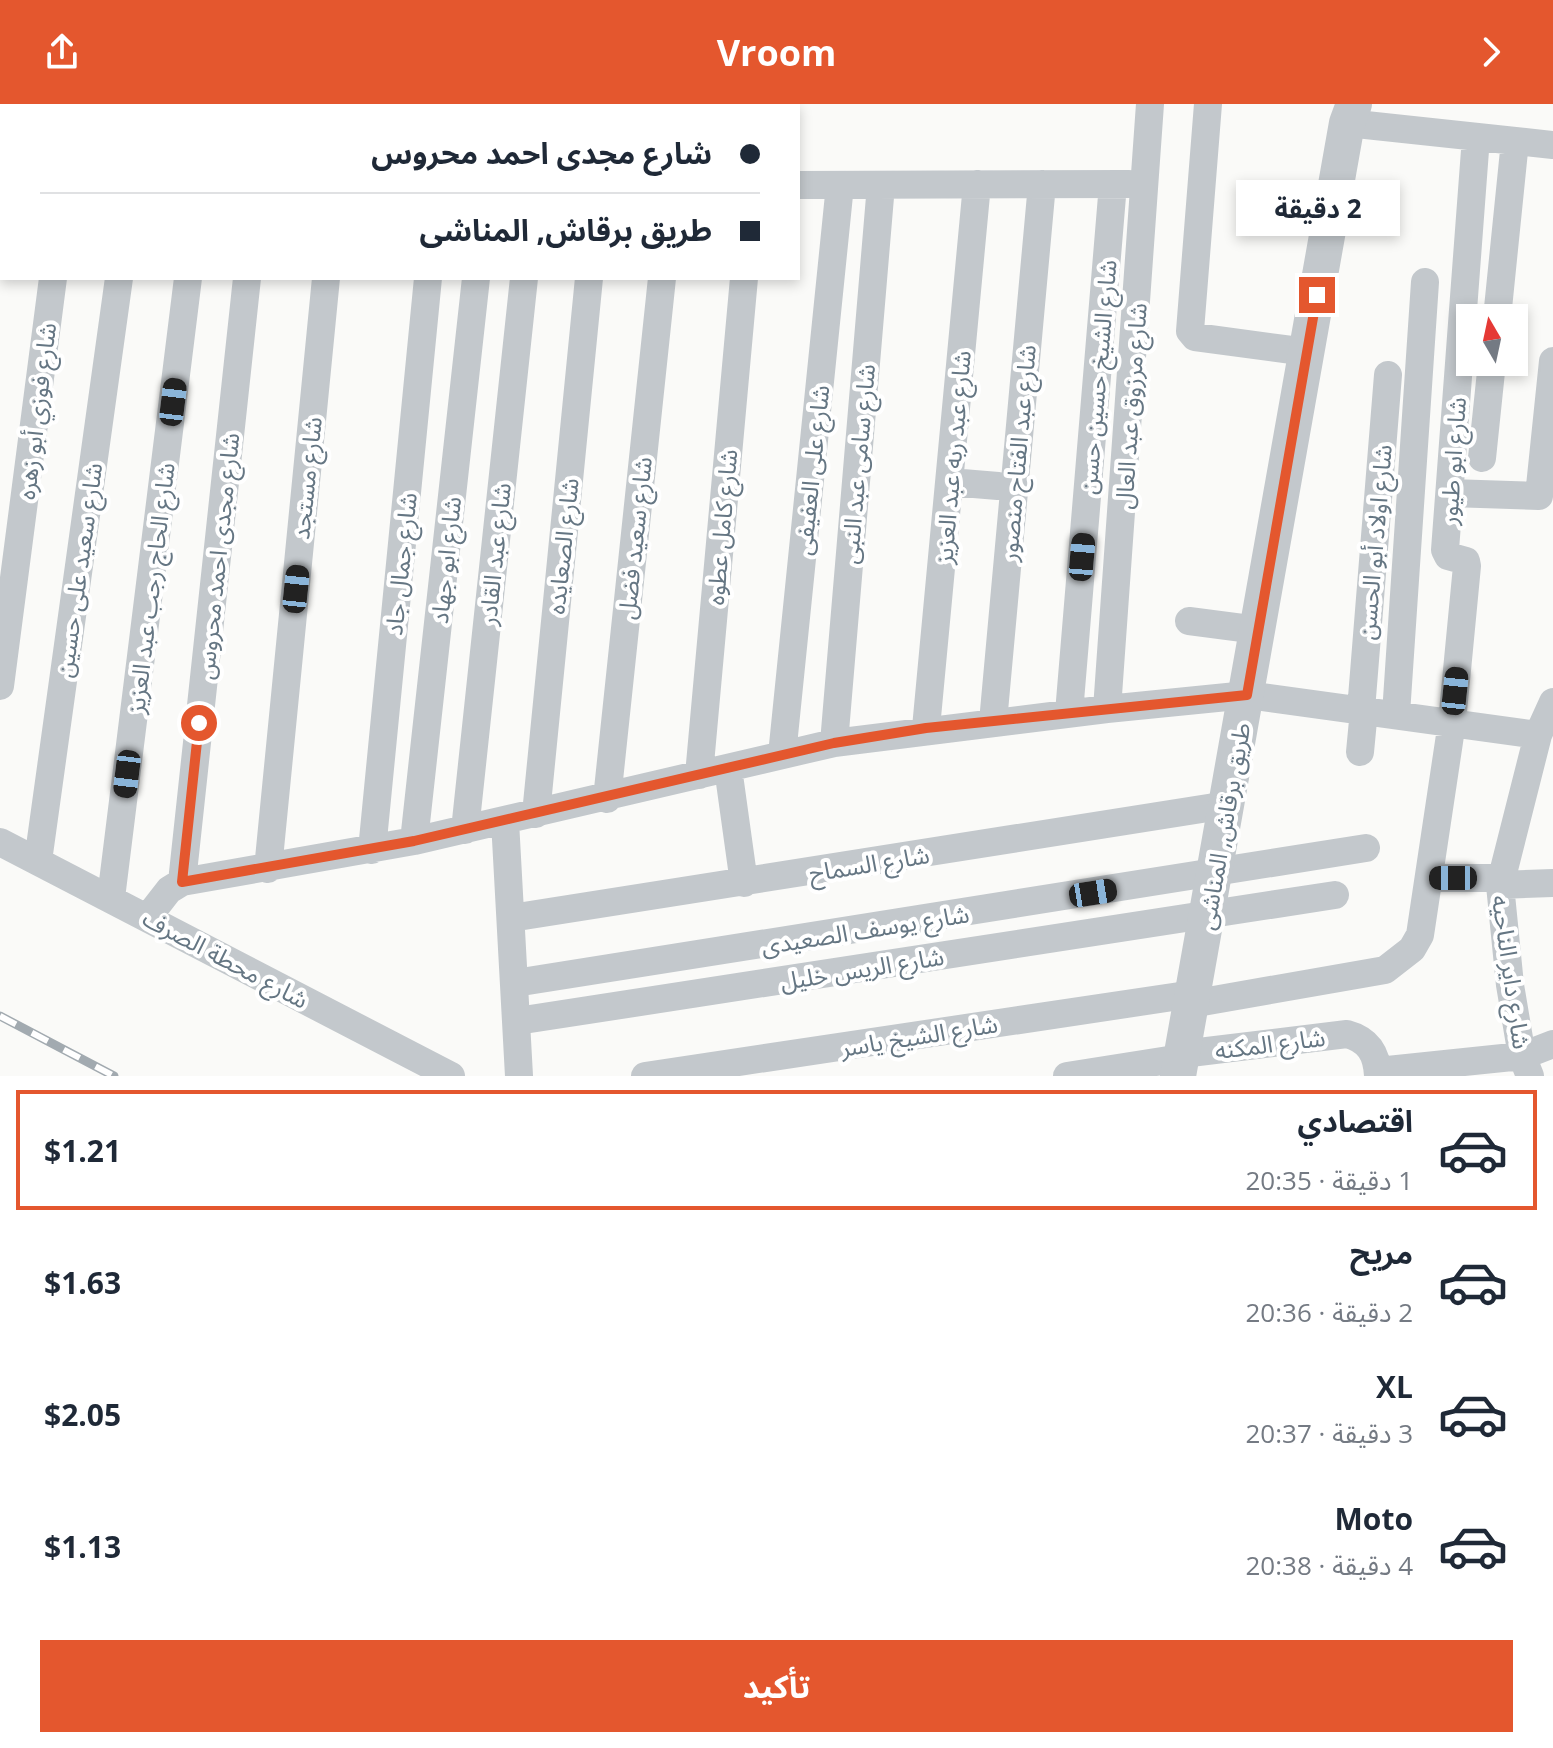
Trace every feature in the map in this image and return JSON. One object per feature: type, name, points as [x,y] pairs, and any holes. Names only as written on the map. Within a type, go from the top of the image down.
[{"type":"street","name":"شارع مرزوق عبد العال","points":[[1107,709],[1150,104]]},
{"type":"street","points":[[1208,104],[1190,331],[1195,337],[1307,352]]},
{"type":"street","points":[[1350,114],[1476,137],[1553,145]]},
{"type":"street","name":"طريق برقاش, المناشى","points":[[1181,1063],[1350,114]]},
{"type":"street","name":"شارع ابو طيور","points":[[1452,722],[1467,564],[1445,553],[1476,137]]},
{"type":"street","points":[[1498,304],[1515,141]]},
{"type":"street","name":"شارع عبد ربه عبد العزيز","points":[[926,728],[977,184]]},
{"type":"street","name":"شارع عبد الفتاح منصور","points":[[993,722],[1042,184]]},
{"type":"street","name":"شارع الشيخ حسين حسن","points":[[1069,713],[1113,184]]},
{"type":"street","points":[[800,185],[1146,184]]},
{"type":"street","name":"شارع على العفيفى","points":[[782,755],[840,185]]},
{"type":"street","name":"شارع سامى عبد النبى","points":[[834,743],[881,185]]},
{"type":"street","name":"شارع فوزي أبو زهره","points":[[0,686],[53,280]]},
{"type":"street","name":"شارع سعيد على حسين","points":[[38,861],[119,280]]},
{"type":"street","name":"شارع الحاج رجب عبد العزيز","points":[[111,898],[188,280]]},
{"type":"street","name":"شارع مجدى احمد محروس","points":[[182,882],[247,280]]},
{"type":"street","name":"شارع مستجد","points":[[268,869],[326,280]]},
{"type":"street","name":"شارع جمال جاد","points":[[372,850],[428,280]]},
{"type":"street","name":"شارع ابو جهاد","points":[[414,841],[476,280]]},
{"type":"street","name":"شارع عبد القادر","points":[[465,830],[524,280]]},
{"type":"street","name":"شارع الصعايده","points":[[536,814],[589,280]]},
{"type":"street","name":"شارع سعيد فضل","points":[[607,799],[662,280]]},
{"type":"street","name":"شارع كامل عطوه","points":[[699,775],[744,280]]},
{"type":"street","points":[[1396,714],[1425,282]]},
{"type":"street","points":[[1450,493],[1537,497],[1549,450],[1553,361]]},
{"type":"street","name":"شارع اولاد أبو الحسن","points":[[1360,752],[1388,375]]},
{"type":"street","points":[[1482,458],[1491,376]]},
{"type":"street","points":[[950,482],[998,486]]},
{"type":"street","points":[[1189,621],[1258,630]]},
{"type":"street","points":[[148,917],[169,890],[182,882],[372,850],[607,799],[834,743],[926,728],[1247,695],[1452,722],[1541,751]]},
{"type":"street","name":"شارع داير الناحيه","points":[[1526,1066],[1500,881],[1541,751],[1553,702]]},
{"type":"street","name":"شارع الشيخ ياسر","points":[[645,1076],[1385,970],[1412,949],[1420,935],[1452,722]]},
{"type":"street","points":[[728,768],[744,883]]},
{"type":"street","name":"شارع السماح","points":[[511,918],[1227,805]]},
{"type":"street","points":[[505,821],[519,1076]]},
{"type":"street","name":"شارع محطة الصرف","points":[[0,842],[451,1076]]},
{"type":"street","name":"شارع يوسف الصعيدى","points":[[515,983],[1366,848]]},
{"type":"street","points":[[1429,878],[1553,883]]},
{"type":"street","name":"شارع الريس خليل","points":[[517,1021],[1335,895]]},
{"type":"street","name":"شارع المكنه","points":[[1067,1076],[1181,1063],[1347,1034],[1366,1042],[1377,1061],[1378,1074]]},
{"type":"street","points":[[1378,1074],[1526,1066],[1553,1044]]},
{"type":"railway","points":[[0,1016],[114,1076]]},
{"type":"route","points":[[199,723],[182,882],[372,850],[607,799],[834,743],[926,728],[1247,695],[1317,295]]}]
